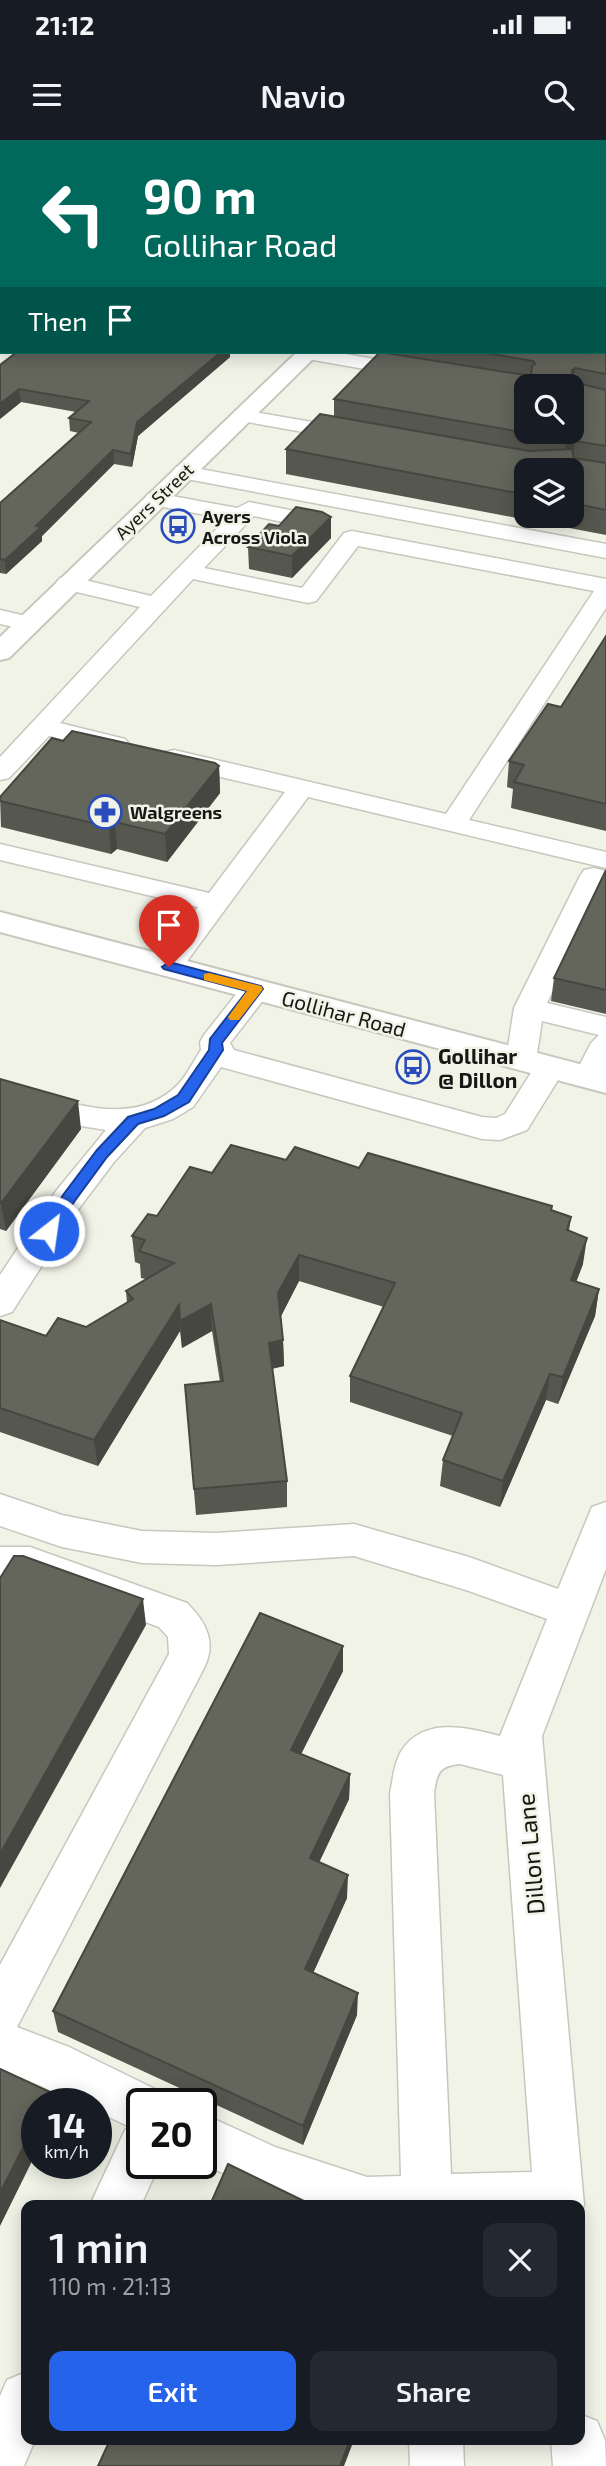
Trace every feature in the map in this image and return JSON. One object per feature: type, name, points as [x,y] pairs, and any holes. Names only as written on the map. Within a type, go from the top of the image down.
[{"type":"main road","name":"Ayers Street","points":[[0,652],[68,583],[307,354]]},
{"type":"main road","name":"Gollihar Road","points":[[0,922],[598,1080]]},
{"type":"street","points":[[320,354],[436,376]]},
{"type":"street","points":[[243,416],[377,440]]},
{"type":"street","points":[[184,472],[606,551]]},
{"type":"street","points":[[156,499],[242,516]]},
{"type":"street","points":[[0,772],[12,744],[43,727],[156,604],[249,509],[313,521]]},
{"type":"street","points":[[188,571],[308,596],[343,533],[606,588],[453,824]]},
{"type":"street","points":[[68,583],[156,604]]},
{"type":"street","points":[[0,617],[27,623]]},
{"type":"street","points":[[43,727],[606,860]]},
{"type":"street","points":[[169,967],[302,788]]},
{"type":"street","points":[[0,852],[215,904]]},
{"type":"street","points":[[256,989],[215,1042],[216,1050],[223,1057],[482,1128],[500,1129],[516,1122],[536,1063],[529,1007],[594,876],[606,879]]},
{"type":"street","points":[[529,1007],[606,1027]]},
{"type":"street","points":[[598,1080],[606,1043]]},
{"type":"street","points":[[0,1092],[111,1121],[133,1121],[159,1112],[184,1098],[216,1050]]},
{"type":"street","points":[[0,1303],[68,1199],[102,1154],[133,1121]]},
{"type":"street","points":[[0,1510],[62,1531],[142,1548],[216,1549],[354,1540],[469,1574],[570,1610]]},
{"type":"street","name":"Dillon Lane","points":[[559,2200],[521,1736],[606,1518]]},
{"type":"street","points":[[0,1563],[30,1563],[173,1615],[188,1630],[190,1655],[0,2012]]},
{"type":"street","points":[[427,2200],[412,1793],[418,1762],[436,1747],[460,1745],[523,1761]]},
{"type":"street","points":[[0,2044],[52,2064],[126,2100]]},
{"type":"street","points":[[217,2145],[267,2169],[361,2200]]},
{"type":"street","points":[[117,2200],[127,2179]]},
{"type":"street","points":[[0,2457],[21,2410]]},
{"type":"street","points":[[436,2445],[437,2466]]},
{"type":"street","points":[[578,2445],[580,2466]]},
{"type":"building","points":[[14,354],[219,354],[137,422],[131,454],[113,450],[36,526],[41,527],[5,560],[0,559],[0,503],[91,422],[69,418],[89,401],[19,389],[0,404],[0,365]]},
{"type":"building","points":[[378,354],[518,374],[514,374],[514,431],[334,399]]},
{"type":"building","points":[[492,354],[606,354],[606,374],[575,368],[572,374],[531,374],[535,364],[533,361]]},
{"type":"building","points":[[584,385],[606,390],[606,446],[584,442]]},
{"type":"building","points":[[320,414],[529,451],[572,449],[574,458],[514,458],[514,493],[286,449]]},
{"type":"building","points":[[584,460],[606,463],[606,510],[584,505]]},
{"type":"building","points":[[296,507],[322,512],[331,517],[292,556],[248,547],[269,524],[279,526]]},
{"type":"building","points":[[606,636],[606,804],[514,782],[524,765],[509,761],[548,704],[561,707]]},
{"type":"building","points":[[72,731],[219,766],[165,834],[115,822],[109,827],[0,801],[0,797],[52,738],[63,741]]},
{"type":"building","points":[[606,870],[606,990],[554,978]]},
{"type":"building","points":[[0,1079],[78,1101],[1,1203],[0,1203]]},
{"type":"building","points":[[231,1145],[286,1160],[295,1147],[359,1168],[368,1153],[552,1206],[551,1210],[571,1217],[567,1230],[587,1238],[571,1280],[599,1289],[563,1377],[550,1374],[503,1481],[443,1460],[462,1413],[350,1376],[395,1283],[299,1255],[278,1293],[283,1340],[269,1343],[287,1481],[194,1489],[185,1385],[223,1381],[211,1304],[180,1321],[179,1305],[94,1440],[0,1408],[0,1320],[46,1336],[58,1318],[86,1327],[133,1299],[126,1291],[174,1263],[139,1251],[145,1240],[132,1236],[148,1214],[157,1216],[190,1167],[212,1173]]},
{"type":"building","points":[[14,1556],[23,1556],[143,1599],[0,1854],[0,1578]]},
{"type":"building","points":[[260,1613],[343,1646],[291,1750],[350,1774],[310,1858],[348,1875],[305,1969],[358,1993],[303,2126],[53,2011]]},
{"type":"building","points":[[0,2069],[41,2088],[21,2088],[21,2152],[0,2193]]},
{"type":"building","points":[[228,2164],[302,2200],[212,2200]]},
{"type":"building","points":[[108,2445],[348,2445],[340,2466],[98,2466]]},
{"type":"slow traffic","points":[[209,977],[256,989],[234,1017]]},
{"type":"place","name":"Ayers Across Viola","points":[[178,526]]},
{"type":"place","name":"Walgreens","points":[[105,812]]},
{"type":"place","name":"Gollihar @ Dillon","points":[[413,1067]]},
{"type":"route","points":[[49,1231],[68,1199],[102,1154],[133,1121],[159,1112],[184,1098],[216,1050],[215,1042],[256,989],[169,967]]}]
